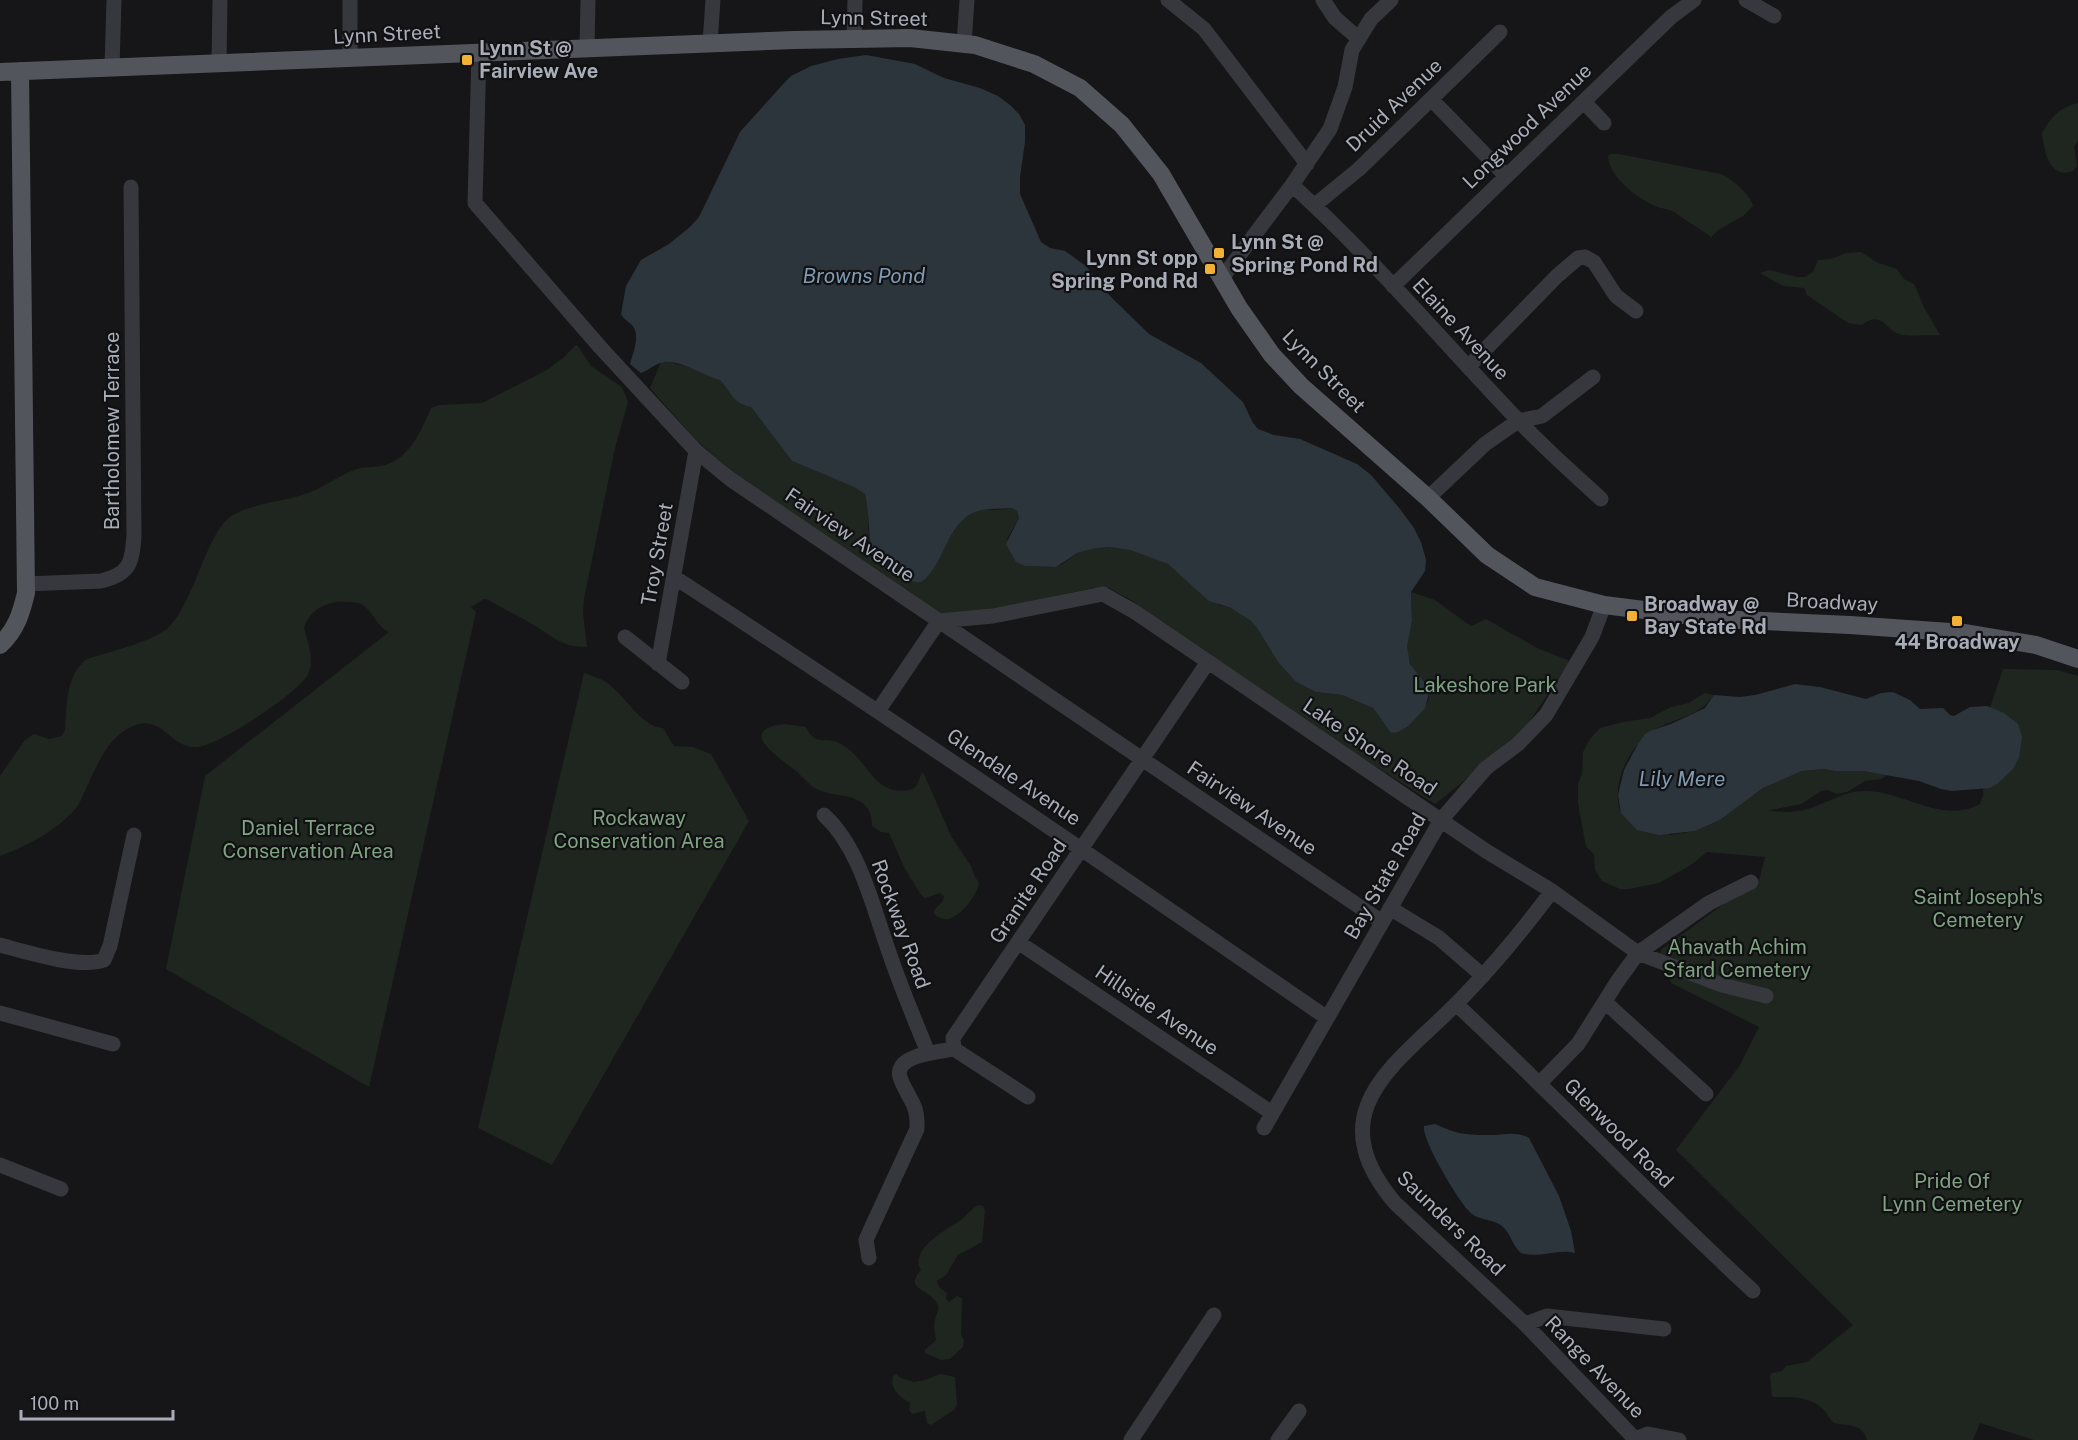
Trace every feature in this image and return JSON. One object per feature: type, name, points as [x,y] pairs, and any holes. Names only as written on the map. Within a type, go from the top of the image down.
[{"type":"main road","name":"Lynn Street","points":[[0,72],[710,43],[910,38],[975,45],[1038,66],[1080,88],[1122,125],[1161,174],[1239,308],[1272,355],[1301,386],[1428,498],[1487,555],[1509,572],[1535,587],[1582,600]]},
{"type":"main road","points":[[0,645],[19,621],[26,593],[20,71]]},
{"type":"main road","name":"Broadway","points":[[1582,600],[1604,605],[1716,619],[1964,633],[2036,645],[2078,659]]},
{"type":"street","points":[[112,68],[114,0]]},
{"type":"street","points":[[219,64],[220,0]]},
{"type":"street","points":[[350,0],[350,58]]},
{"type":"street","points":[[587,48],[588,0]]},
{"type":"street","points":[[710,43],[712,0]]},
{"type":"street","points":[[854,39],[855,0]]},
{"type":"street","points":[[964,44],[967,0]]},
{"type":"street","points":[[1168,0],[1204,29],[1307,164]]},
{"type":"street","points":[[1323,0],[1335,18],[1359,39]]},
{"type":"street","points":[[1222,278],[1293,185],[1330,129],[1345,87],[1352,50],[1371,20],[1391,0]]},
{"type":"street","name":"Longwood Avenue","points":[[1393,286],[1671,17],[1694,0]]},
{"type":"street","points":[[1746,0],[1774,16]]},
{"type":"street","name":"Druid Avenue","points":[[1315,205],[1359,169],[1500,32]]},
{"type":"street","name":"Fairview Avenue","points":[[479,52],[475,203],[600,346],[696,451],[730,479],[1382,921]]},
{"type":"street","points":[[1431,99],[1506,176]]},
{"type":"street","points":[[1584,102],[1604,123]]},
{"type":"street","name":"Elaine Avenue","points":[[1293,185],[1393,286],[1518,421],[1601,499]]},
{"type":"street","name":"Bartholomew Terrace","points":[[26,584],[101,581],[122,574],[131,560],[134,536],[131,187]]},
{"type":"street","points":[[1469,366],[1578,258],[1586,257],[1594,262],[1616,296],[1636,311]]},
{"type":"street","points":[[1428,498],[1485,444],[1518,421],[1542,416],[1593,377]]},
{"type":"street","name":"Troy Street","points":[[658,664],[696,451]]},
{"type":"street","name":"Glendale Avenue","points":[[674,577],[879,711],[1327,1018]]},
{"type":"street","name":"Lake Shore Road","points":[[939,621],[993,616],[1103,594],[1135,612],[1486,851],[1551,891],[1638,953],[1722,985],[1766,996]]},
{"type":"street","name":"Bay State Road","points":[[1264,1128],[1441,820],[1486,768],[1518,744],[1546,715],[1592,637],[1604,605]]},
{"type":"street","points":[[879,711],[939,621]]},
{"type":"street","points":[[625,637],[682,682]]},
{"type":"street","name":"Granite Road","points":[[954,1049],[953,1038],[1208,662]]},
{"type":"street","name":"Rockway Road","points":[[824,815],[846,840],[857,863],[928,1053]]},
{"type":"street","points":[[0,945],[72,962],[96,963],[104,960],[110,946],[134,835]]},
{"type":"street","points":[[1539,1084],[1578,1044],[1638,953],[1709,903],[1751,882]]},
{"type":"street","name":"Saunders Road","points":[[1525,1324],[1395,1203],[1370,1168],[1364,1149],[1363,1130],[1365,1112],[1380,1079],[1483,976],[1551,891]]},
{"type":"street","points":[[1390,908],[1439,938],[1483,976]]},
{"type":"street","name":"Hillside Avenue","points":[[1018,942],[1272,1113]]},
{"type":"street","points":[[1605,1002],[1706,1094]]},
{"type":"street","name":"Glenwood Road","points":[[1456,1004],[1616,1162],[1753,1291]]},
{"type":"street","points":[[0,1013],[113,1044]]},
{"type":"street","points":[[868,1258],[866,1240],[915,1138],[918,1120],[915,1104],[901,1080],[900,1066],[904,1062],[928,1053],[954,1049],[1028,1097]]},
{"type":"street","points":[[0,1165],[61,1189]]},
{"type":"street","points":[[1131,1440],[1214,1315]]},
{"type":"street","points":[[1525,1324],[1547,1316],[1664,1329]]},
{"type":"street","name":"Range Avenue","points":[[1525,1324],[1635,1439]]},
{"type":"street","points":[[1283,1438],[1299,1411]]},
{"type":"street","points":[[1635,1439],[1650,1434],[1679,1440]]},
{"type":"green space","points":[[2078,103],[2078,141],[2074,146],[2077,166],[2073,171],[2065,173],[2058,171],[2049,162],[2042,133],[2057,114],[2066,107]]},
{"type":"green space","points":[[1610,154],[1721,174],[1730,179],[1749,197],[1753,206],[1743,216],[1718,230],[1711,237],[1675,212],[1655,206],[1632,192],[1613,172],[1608,156]]},
{"type":"green space","points":[[1861,252],[1878,263],[1897,269],[1904,279],[1914,284],[1940,335],[1902,335],[1875,319],[1862,325],[1848,323],[1807,295],[1804,288],[1783,286],[1760,273],[1769,270],[1805,277],[1813,272],[1818,260]]},
{"type":"green space","name":"Daniel Terrace Conservation Area","points":[[576,345],[591,366],[622,387],[628,402],[615,448],[584,599],[583,613],[587,647],[578,647],[559,641],[489,600],[484,599],[471,607],[476,612],[369,1087],[166,969],[205,776],[389,632],[381,627],[363,605],[353,602],[335,602],[322,606],[312,614],[304,627],[311,664],[307,676],[288,695],[239,729],[197,747],[186,746],[154,725],[145,723],[120,734],[108,747],[81,800],[67,818],[34,841],[0,856],[0,776],[25,740],[34,734],[49,739],[62,736],[65,730],[71,682],[75,673],[87,659],[152,638],[168,628],[186,601],[216,535],[233,515],[251,507],[308,493],[357,469],[384,465],[396,460],[415,440],[431,408],[440,405],[482,403],[547,370]]},
{"type":"green space","name":"Lakeshore Park","points":[[661,362],[670,362],[695,369],[720,379],[739,403],[751,407],[792,461],[854,487],[865,494],[868,529],[878,563],[924,581],[949,538],[964,519],[973,512],[984,509],[1012,508],[1017,511],[1019,518],[1007,539],[1025,566],[1061,565],[1077,553],[1109,547],[1130,550],[1168,564],[1219,605],[1231,608],[1251,621],[1278,662],[1296,682],[1316,692],[1342,695],[1373,708],[1391,733],[1410,723],[1422,711],[1429,697],[1427,687],[1413,669],[1407,647],[1412,620],[1411,592],[1435,600],[1471,626],[1486,619],[1537,648],[1570,661],[1519,737],[1435,804],[1348,749],[1131,600],[1109,588],[1093,588],[984,611],[948,615],[932,612],[746,483],[697,441],[650,388]]},
{"type":"green space","points":[[2003,669],[2057,670],[2078,676],[2078,1440],[2034,1440],[1980,1423],[1973,1440],[1867,1440],[1858,1428],[1834,1423],[1824,1410],[1811,1401],[1772,1396],[1770,1376],[1772,1373],[1782,1371],[1786,1366],[1807,1362],[1853,1325],[1676,1150],[1740,1065],[1759,1027],[1671,983],[1660,954],[1662,949],[1732,898],[1758,885],[1765,857],[1707,852],[1691,865],[1659,883],[1620,889],[1602,881],[1595,870],[1594,854],[1586,847],[1578,803],[1578,783],[1582,774],[1583,752],[1590,739],[1600,728],[1650,718],[1671,707],[1689,703],[1704,693],[1714,695],[1703,707],[1690,715],[1650,733],[1632,752],[1618,789],[1621,813],[1670,835],[1695,831],[1720,820],[1763,788],[1802,771],[1823,769],[1857,770],[1887,775],[1882,779],[1865,781],[1847,792],[1837,794],[1827,790],[1821,791],[1801,804],[1766,811],[1790,812],[1806,809],[1847,794],[1864,791],[1878,792],[1937,809],[1952,811],[1966,809],[1980,804],[1983,796],[1984,771],[1981,734]]},
{"type":"green space","name":"Rockaway Conservation Area","points":[[584,673],[613,687],[647,722],[663,728],[674,746],[693,747],[711,754],[749,821],[552,1165],[478,1128]]},
{"type":"green space","points":[[784,724],[806,727],[809,733],[817,739],[841,744],[859,759],[880,783],[889,788],[900,791],[913,789],[922,772],[924,774],[951,836],[979,882],[976,893],[963,910],[948,919],[942,919],[934,914],[934,910],[943,901],[944,896],[940,893],[925,898],[921,895],[904,867],[889,833],[881,832],[872,826],[870,812],[864,804],[856,799],[817,790],[772,752],[762,738],[763,732],[770,727]]},
{"type":"green space","points":[[979,1205],[983,1206],[985,1211],[982,1242],[958,1255],[946,1275],[937,1281],[939,1287],[947,1293],[946,1299],[949,1302],[957,1296],[962,1298],[963,1347],[950,1359],[941,1360],[925,1353],[925,1350],[936,1340],[934,1325],[938,1307],[933,1298],[916,1285],[916,1276],[921,1270],[918,1262],[924,1248],[931,1241]]},
{"type":"green space","points":[[896,1374],[914,1382],[940,1374],[955,1377],[957,1405],[954,1410],[931,1425],[927,1423],[925,1411],[912,1414],[909,1410],[910,1403],[894,1389],[892,1381]]},
{"type":"water","name":"Browns Pond","points":[[866,55],[915,64],[944,78],[980,88],[998,96],[1010,105],[1025,125],[1020,194],[1041,242],[1050,248],[1065,251],[1086,266],[1110,296],[1149,334],[1201,363],[1243,402],[1258,429],[1274,435],[1300,439],[1357,464],[1371,475],[1400,509],[1414,528],[1426,560],[1425,571],[1411,592],[1412,621],[1407,646],[1410,664],[1428,687],[1429,693],[1425,708],[1407,727],[1391,733],[1373,708],[1342,695],[1316,692],[1296,682],[1278,662],[1251,621],[1231,608],[1209,601],[1168,564],[1130,550],[1109,547],[1077,553],[1056,567],[1025,566],[1016,562],[1006,544],[1019,518],[1017,511],[1012,508],[982,510],[965,518],[954,531],[926,579],[914,582],[892,573],[875,556],[865,494],[854,487],[792,461],[751,407],[736,400],[720,380],[671,362],[661,363],[641,373],[630,364],[636,344],[636,334],[632,325],[621,314],[626,286],[641,260],[669,244],[699,217],[740,132],[791,76],[811,66]]},
{"type":"water","name":"Lily Mere","points":[[1795,684],[1820,687],[1866,699],[1881,693],[1893,692],[1910,700],[1920,709],[1943,708],[1954,716],[1970,707],[1987,706],[2004,713],[2018,724],[2022,737],[2019,757],[2013,769],[1990,788],[1952,791],[1919,781],[1863,771],[1823,769],[1802,771],[1763,788],[1720,820],[1695,831],[1659,835],[1637,830],[1621,813],[1618,795],[1624,770],[1645,734],[1705,708],[1714,695],[1740,697],[1755,695]]},
{"type":"water","points":[[1435,1124],[1465,1134],[1513,1134],[1529,1138],[1559,1196],[1571,1231],[1575,1253],[1528,1255],[1521,1253],[1502,1226],[1472,1214],[1451,1186],[1429,1144],[1424,1126]]},
{"type":"place","name":"Lynn St @ Fairview Ave","points":[[467,60]]},
{"type":"place","name":"Lynn St @ Spring Pond Rd","points":[[1219,253]]},
{"type":"place","name":"Lynn St opp Spring Pond Rd","points":[[1210,269]]},
{"type":"place","name":"Broadway @ Bay State Rd","points":[[1632,616]]},
{"type":"place","name":"44 Broadway","points":[[1957,621]]},
{"type":"park label","name":"Saint Joseph's Cemetery","points":[[1978,908]]},
{"type":"park label","name":"Ahavath Achim Sfard Cemetery","points":[[1737,958]]},
{"type":"park label","name":"Pride Of Lynn Cemetery","points":[[1952,1192]]}]
